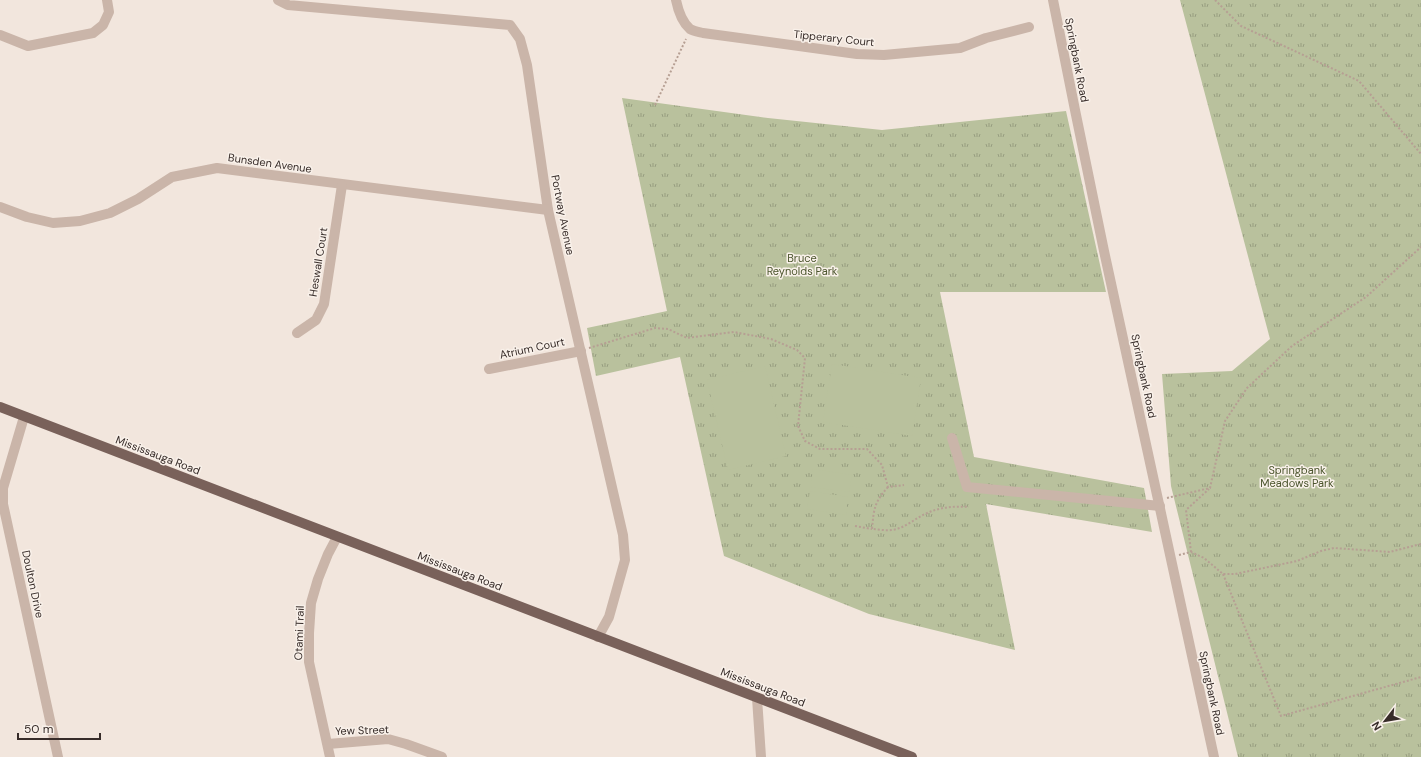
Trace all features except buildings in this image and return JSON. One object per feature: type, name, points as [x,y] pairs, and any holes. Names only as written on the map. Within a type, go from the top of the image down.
[{"type":"main road","name":"Mississauga Road","points":[[0,408],[912,757]]},
{"type":"street","points":[[0,35],[28,46],[93,33],[103,25],[109,12],[107,0]]},
{"type":"street","name":"Portway Avenue","points":[[278,0],[288,5],[510,25],[520,39],[527,65],[548,210],[623,535],[624,560],[609,617],[598,637]]},
{"type":"street","points":[[676,0],[678,11],[690,29]]},
{"type":"street","name":"Springbank Road","points":[[1054,0],[1076,118],[1214,757]]},
{"type":"street","name":"Tipperary Court","points":[[690,29],[702,33],[857,54],[884,55],[960,48],[986,38],[1029,27]]},
{"type":"street","name":"Bunsden Avenue","points":[[0,207],[27,217],[53,223],[80,221],[110,213],[138,199],[172,177],[217,168],[548,210]]},
{"type":"street","name":"Heswall Court","points":[[297,332],[316,320],[324,304],[342,185]]},
{"type":"street","name":"Atrium Court","points":[[489,369],[581,350]]},
{"type":"street","name":"Doulton Drive","points":[[24,417],[3,488],[3,504],[58,757]]},
{"type":"street","points":[[952,438],[967,487],[1159,503]]},
{"type":"street","name":"Otami Trail","points":[[330,757],[309,662],[309,633],[311,603],[318,579],[337,537]]},
{"type":"street","points":[[757,698],[761,757]]},
{"type":"street","name":"Yew Street","points":[[328,744],[388,739],[442,757]]},
{"type":"path","points":[[1215,0],[1241,26],[1359,81],[1421,154]]},
{"type":"path","points":[[655,105],[690,29]]},
{"type":"path","points":[[1191,552],[1186,510],[1210,488],[1225,421],[1246,388],[1292,346],[1366,297],[1421,247]]},
{"type":"path","points":[[581,350],[654,328],[668,329],[686,338],[734,332],[771,339],[797,350],[805,358],[804,382],[798,426],[805,441],[820,449],[867,449],[882,466],[888,487]]},
{"type":"path","points":[[872,529],[873,510],[878,499],[888,487],[904,485]]},
{"type":"path","points":[[1159,503],[1210,488]]},
{"type":"path","points":[[855,526],[892,530],[905,526],[936,509],[951,506],[969,507]]},
{"type":"path","points":[[1223,574],[1235,574],[1297,561],[1321,551],[1334,548],[1390,552],[1421,544]]},
{"type":"path","points":[[1171,556],[1191,552],[1204,558],[1223,574],[1281,716],[1421,677]]},
{"type":"green space","name":"Springbank Meadows Park","points":[[1180,0],[1421,0],[1421,757],[1238,757],[1171,486],[1162,374],[1232,371],[1270,339]]},
{"type":"green space","name":"Bruce Reynolds Park","points":[[622,98],[768,118],[882,130],[1066,111],[1106,292],[940,292],[974,457],[1144,488],[1152,532],[986,504],[1015,650],[869,614],[724,556],[680,357],[596,376],[587,328],[667,311]]},
{"type":"green space","points":[[832,364],[921,378],[912,436],[823,422]]},
{"type":"green space","points":[[765,366],[786,456],[728,470],[707,380]]},
{"type":"green space","points":[[813,469],[852,475],[849,492],[811,487]]},
{"type":"green space","points":[[810,491],[848,497],[846,515],[807,509]]}]
